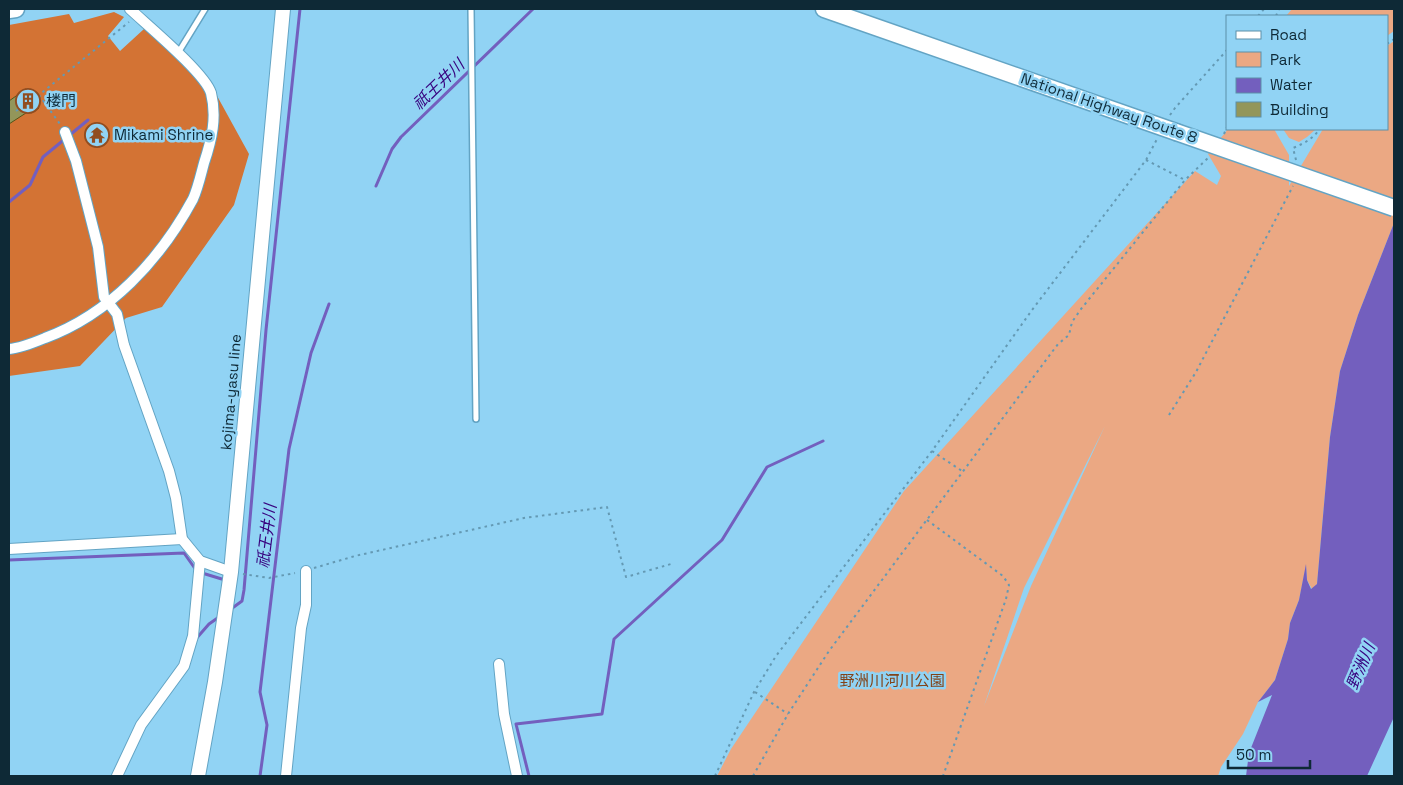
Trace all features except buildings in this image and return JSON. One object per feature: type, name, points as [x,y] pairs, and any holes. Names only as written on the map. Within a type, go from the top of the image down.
[{"type":"highway","points":[[9,10],[16,9]]},
{"type":"highway","name":"National Highway Route 8","points":[[824,9],[1394,208]]},
{"type":"main road","name":"kojima-yasu line","points":[[198,776],[215,682],[231,572],[283,9]]},
{"type":"street","points":[[9,349],[17,348],[57,333],[92,315],[134,281],[164,245],[194,197],[210,144],[215,118],[210,90],[191,65],[133,12]]},
{"type":"street","points":[[66,132],[90,211],[98,246],[104,297],[117,314],[124,345],[169,471],[176,498],[182,539],[200,561],[231,572]]},
{"type":"street","points":[[9,549],[182,539]]},
{"type":"street","points":[[117,776],[141,725],[184,666],[193,636],[200,561]]},
{"type":"street","points":[[286,776],[301,628],[306,605],[306,571]]},
{"type":"street","points":[[499,664],[504,714],[518,776]]},
{"type":"lane","points":[[178,54],[205,9]]},
{"type":"lane","points":[[471,9],[476,419]]},
{"type":"path","points":[[16,111],[39,96],[133,12]]},
{"type":"path","points":[[714,776],[754,692],[781,649],[932,451],[1032,310],[1170,129],[1175,108],[1226,51]]},
{"type":"path","points":[[39,96],[66,132]]},
{"type":"path","points":[[1223,135],[1226,129]]},
{"type":"path","points":[[1297,164],[1293,148],[1313,138],[1319,130]]},
{"type":"path","points":[[755,776],[788,714],[829,651],[1058,344],[1069,336],[1072,322],[1081,309],[1185,180],[1210,156]]},
{"type":"path","points":[[1146,160],[1185,180]]},
{"type":"path","points":[[1169,415],[1201,363],[1292,190],[1294,181]]},
{"type":"path","points":[[932,451],[962,471]]},
{"type":"path","points":[[231,572],[269,578],[306,571],[355,556],[524,518],[607,507],[626,577],[671,564]]},
{"type":"path","points":[[927,519],[1003,576],[1009,585],[1006,600],[943,776]]},
{"type":"path","points":[[754,692],[788,714]]},
{"type":"green space","points":[[1292,9],[1394,9],[1394,31],[1388,35],[1388,15],[1287,15]]},
{"type":"green space","name":"野洲川河川公園","points":[[1394,41],[1394,223],[1358,315],[1340,371],[1330,437],[1317,584],[1312,589],[1307,580],[1306,566],[1299,600],[1290,623],[1288,639],[1275,680],[1258,702],[1243,734],[1221,767],[1218,776],[717,776],[731,749],[904,491],[1195,171],[1217,185],[1221,176],[1208,154],[1227,130],[1275,130],[1289,155],[1289,186],[1322,130],[1388,130],[1388,45]],"holes":[[[1105,426],[1031,586],[984,706],[1024,588]]]},
{"type":"green space","points":[[1284,130],[1315,130],[1299,142],[1289,138]]},
{"type":"shaded area","points":[[114,12],[124,17],[108,36],[120,51],[144,29],[183,58],[216,94],[249,154],[234,205],[162,307],[126,318],[80,366],[9,376],[9,25],[69,14],[74,23]]},
{"type":"water","name":"野洲川","points":[[1394,223],[1394,717],[1367,776],[1246,776],[1249,753],[1272,695],[1258,702],[1275,680],[1288,639],[1290,623],[1299,600],[1306,564],[1307,580],[1311,589],[1317,584],[1330,437],[1340,371],[1358,315]]},
{"type":"waterway","points":[[231,609],[242,601],[244,590],[266,330],[300,9]]},
{"type":"waterway","name":"祇王井川","points":[[376,186],[392,149],[401,137],[533,9]]},
{"type":"waterway","points":[[9,202],[30,185],[43,157],[88,120]]},
{"type":"waterway","name":"祇王井川","points":[[260,776],[267,725],[260,692],[289,449],[311,353],[329,304]]},
{"type":"waterway","points":[[529,776],[516,724],[602,714],[614,639],[722,540],[767,467],[823,441]]},
{"type":"waterway","points":[[9,560],[184,553],[196,570]]},
{"type":"waterway","points":[[202,573],[225,580]]},
{"type":"waterway","points":[[195,640],[209,624],[219,617]]},
{"type":"place","name":"楼門","points":[[28,101]]},
{"type":"place","name":"Mikami Shrine","points":[[97,135]]}]
